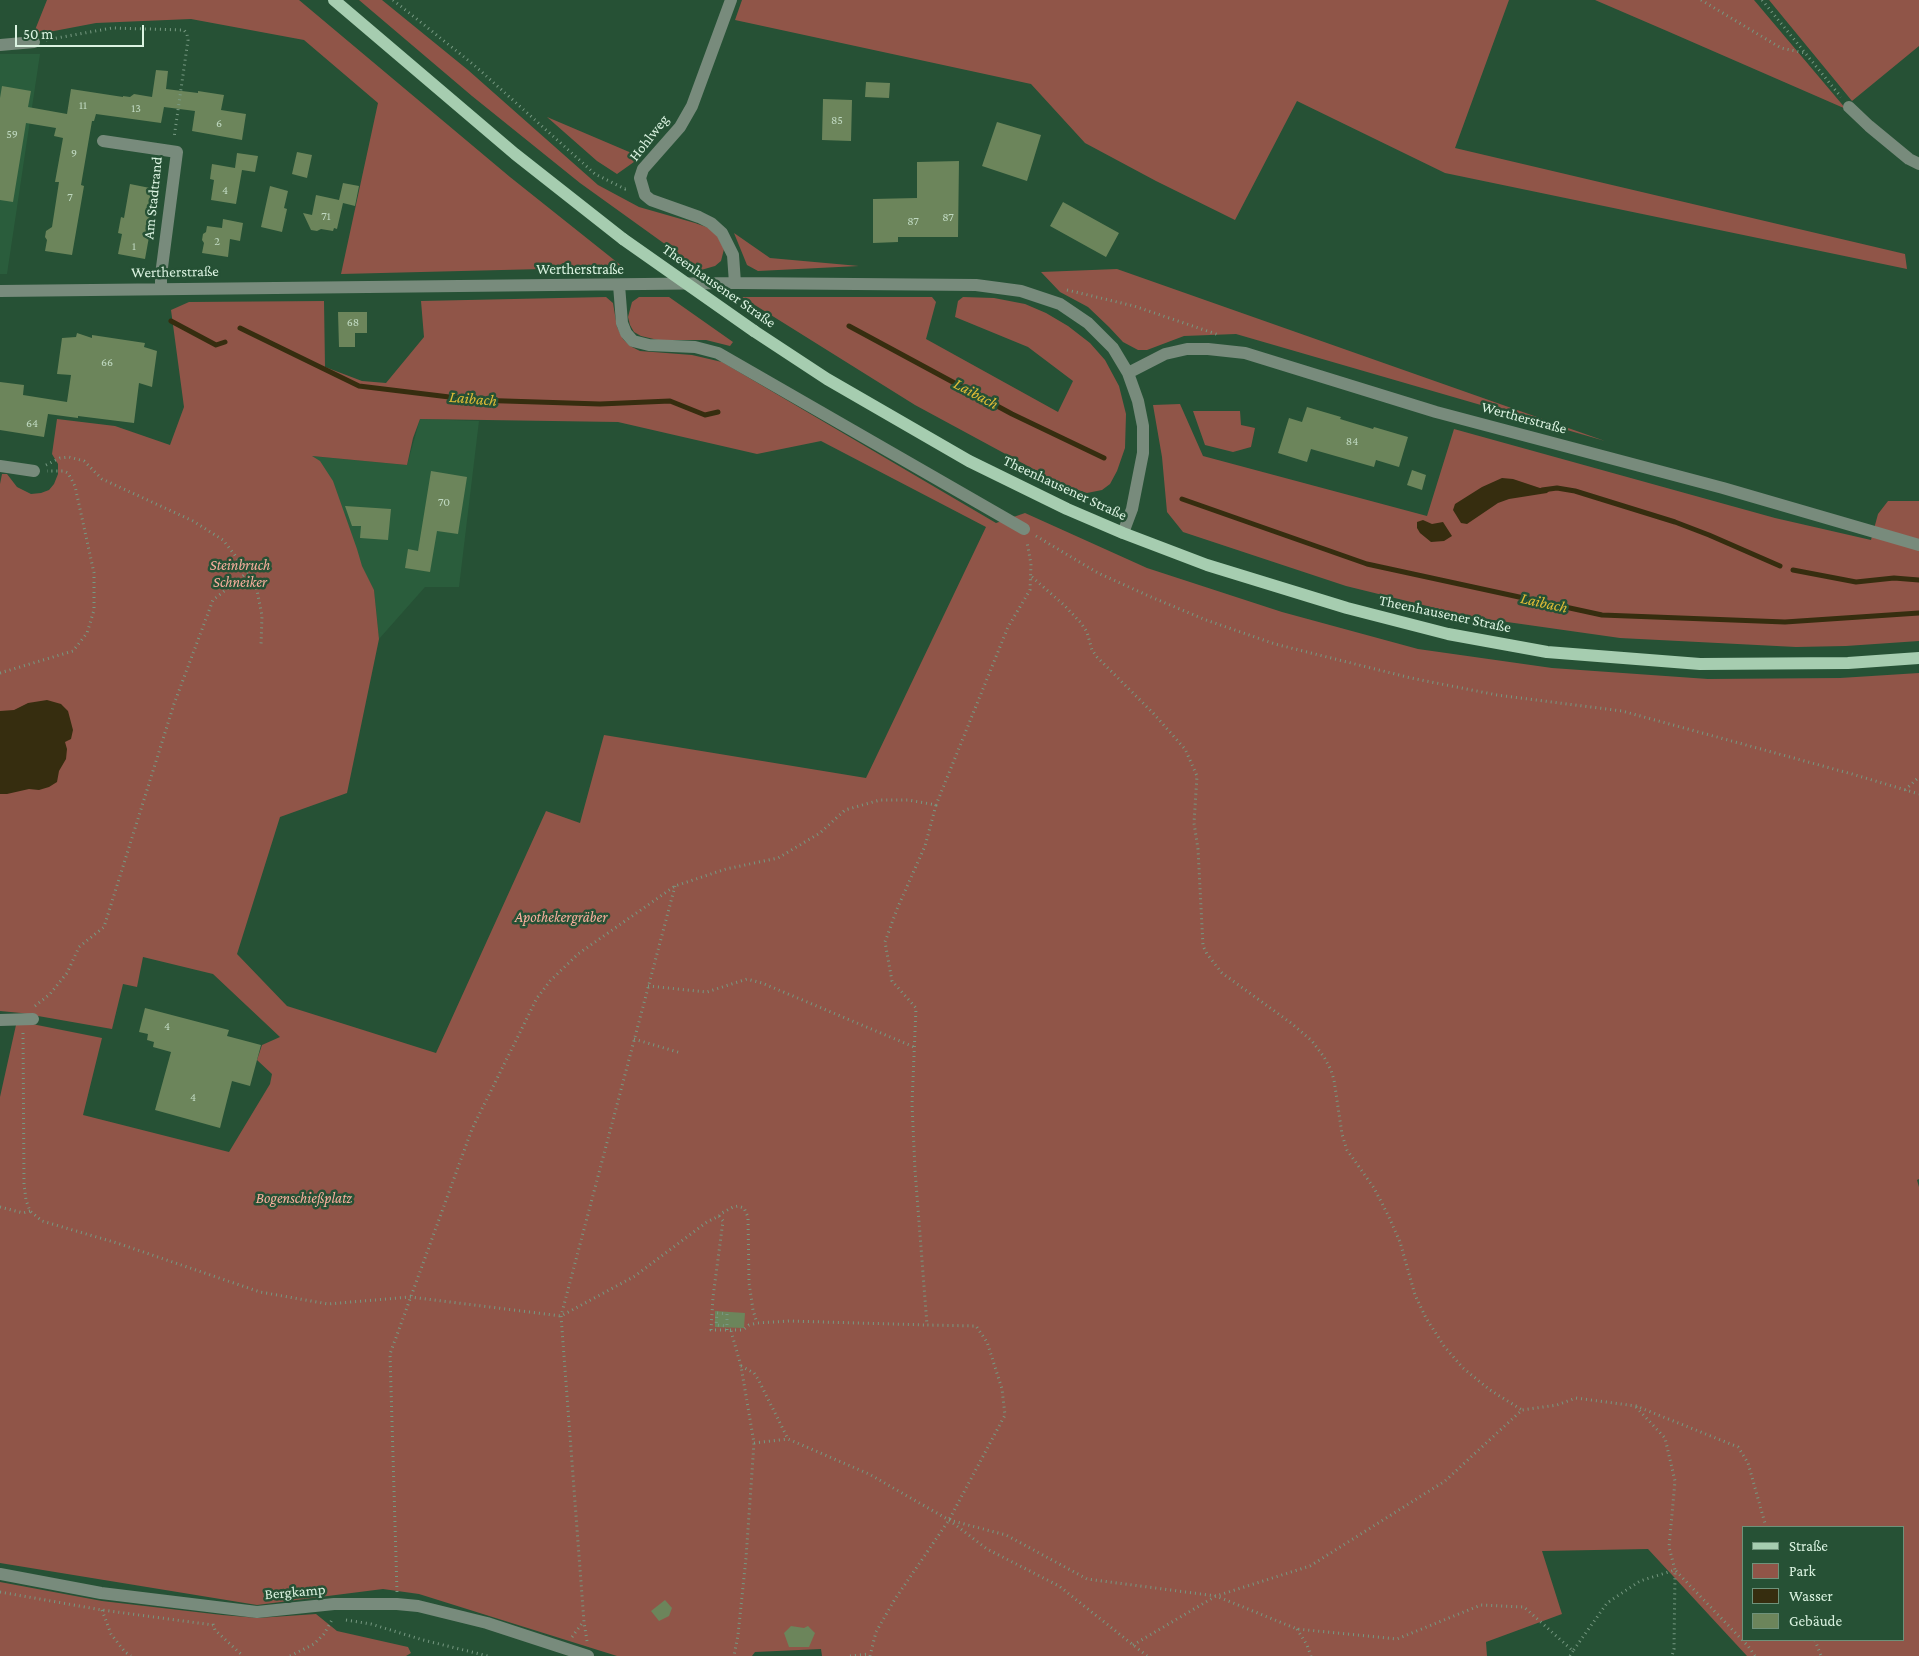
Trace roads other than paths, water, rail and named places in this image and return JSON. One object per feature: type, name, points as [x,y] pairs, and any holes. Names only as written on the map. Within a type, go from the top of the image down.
[{"type":"main road","name":"Theenhausener Straße","points":[[334,0],[515,154],[623,238],[754,331],[827,379],[969,462],[1067,509],[1123,533],[1207,565],[1347,608],[1448,634],[1547,652],[1700,664],[1848,663],[1919,658]]},
{"type":"street","name":"Hohlweg","points":[[731,0],[692,106],[680,127],[643,170],[640,178],[645,194],[651,200],[699,217],[711,223],[722,233],[733,255],[735,283]]},
{"type":"street","points":[[0,45],[34,42]]},
{"type":"street","points":[[1849,107],[1909,159],[1919,164]]},
{"type":"street","name":"Am Stadtrand","points":[[104,141],[178,152],[160,275],[161,288]]},
{"type":"street","name":"Wertherstraße","points":[[0,291],[735,283],[976,285],[1021,291],[1060,304],[1088,323],[1113,348],[1128,373],[1138,401],[1143,426],[1143,452],[1132,509],[1123,533]]},
{"type":"street","points":[[619,285],[622,323],[626,333],[633,341],[649,345],[696,346],[718,353],[1024,529]]},
{"type":"street","name":"Wertherstraße","points":[[1128,373],[1165,354],[1187,349],[1244,353],[1436,412],[1723,488],[1917,543]]},
{"type":"street","points":[[0,466],[34,471]]},
{"type":"street","points":[[0,1020],[28,1019]]},
{"type":"street","name":"Bergkamp","points":[[0,1574],[100,1593],[257,1612],[334,1604],[418,1606],[588,1652]]},
{"type":"water","points":[[1502,478],[1513,479],[1549,491],[1498,503],[1467,524],[1461,523],[1453,510],[1455,504],[1482,487]]},
{"type":"water","points":[[1423,520],[1432,524],[1443,522],[1452,536],[1444,541],[1431,542],[1417,528],[1417,522]]},
{"type":"water","points":[[47,700],[61,704],[68,711],[73,730],[71,739],[65,742],[67,749],[66,759],[59,771],[57,782],[39,790],[29,789],[0,794],[0,711],[14,710],[28,703]]},
{"type":"waterway","name":"Laibach","points":[[171,321],[216,345],[225,342]]},
{"type":"waterway","name":"Laibach","points":[[849,326],[1012,414],[1104,458]]},
{"type":"waterway","name":"Laibach","points":[[240,328],[359,386],[474,400],[600,404],[670,401],[705,415],[718,412]]},
{"type":"waterway","points":[[1542,490],[1557,488],[1575,491],[1675,522],[1780,566]]},
{"type":"waterway","name":"Laibach","points":[[1182,499],[1367,564],[1602,615],[1785,622],[1919,613]]},
{"type":"waterway","points":[[1793,570],[1856,582],[1894,578],[1919,580]]},
{"type":"park label","name":"Steinbruch Schneiker","points":[[240,574]]},
{"type":"park label","name":"Apothekergräber","points":[[561,917]]},
{"type":"park label","name":"Bogenschießplatz","points":[[304,1198]]}]
